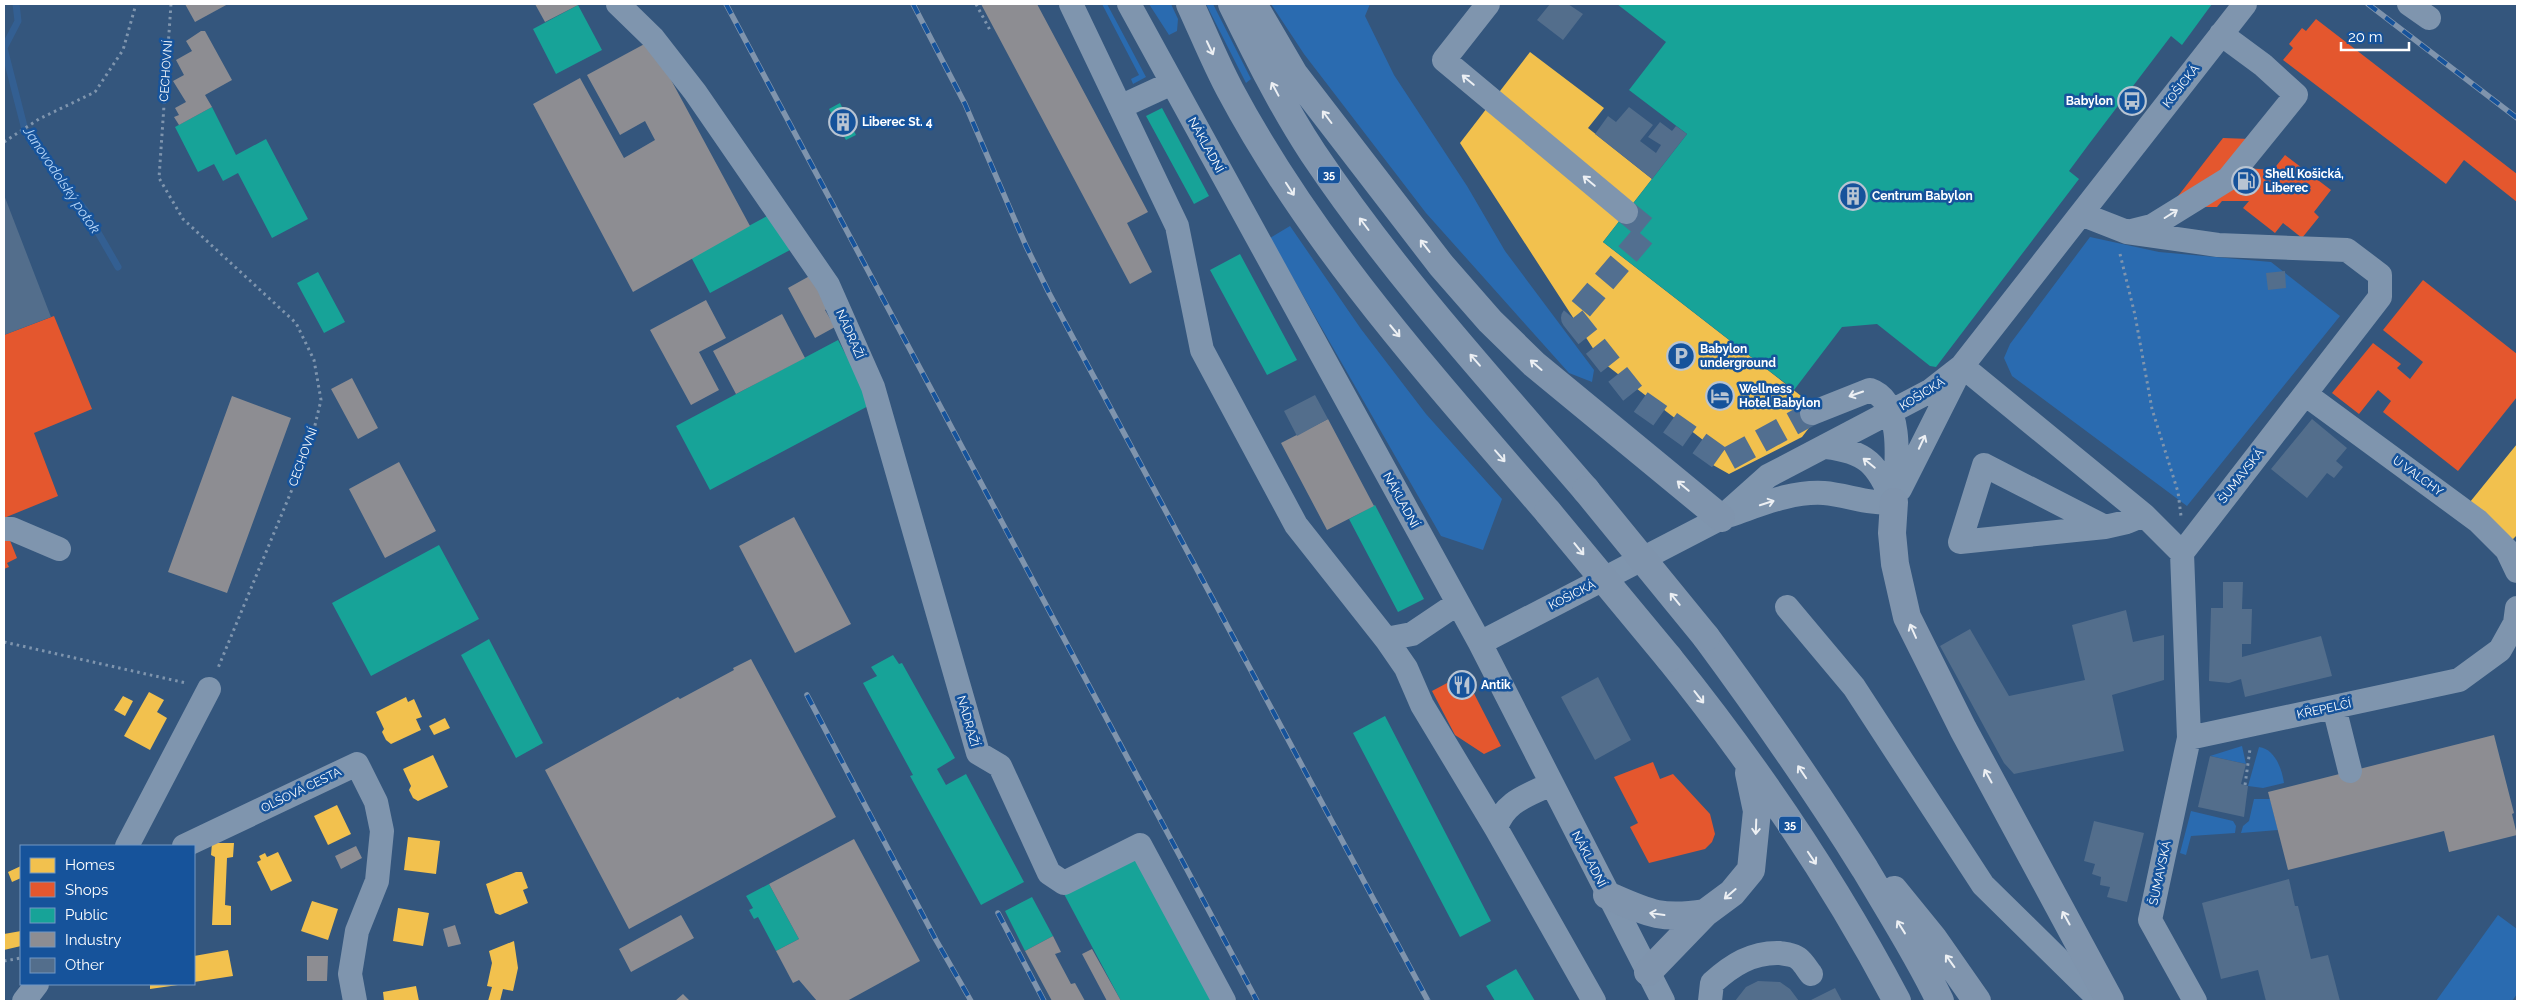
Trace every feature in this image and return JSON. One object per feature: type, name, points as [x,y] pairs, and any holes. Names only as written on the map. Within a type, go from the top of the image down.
[{"type":"highway","name":"35","points":[[1190,4],[1230,89],[1266,152],[1322,238],[1370,302],[1669,658],[1747,761],[1864,940],[1896,1001]]},
{"type":"highway","name":"35","points":[[1232,4],[1275,91],[1346,201],[1415,292],[1586,490],[1706,637],[1770,723],[1829,812],[1919,957],[1940,1001]]},
{"type":"highway","points":[[1253,4],[1294,74],[1440,265],[1490,321],[1534,364],[1721,518]]},
{"type":"highway","points":[[1894,502],[1892,533],[1894,564],[1909,622],[1962,729],[2110,1001]]},
{"type":"highway","points":[[1648,972],[1706,913],[1732,893],[1751,870],[1757,811],[1747,761]]},
{"type":"highway","points":[[1829,812],[1933,938],[1977,1001]]},
{"type":"highway","points":[[1607,895],[1650,914],[1678,917],[1706,913]]},
{"type":"street","name":"NÁDRAŽÍ","points":[[618,4],[653,38],[695,92],[828,285],[873,387],[978,753],[1000,766],[1049,873],[1064,883],[1140,844],[1224,1001]]},
{"type":"street","points":[[1071,4],[1177,226],[1202,350],[1296,525],[1386,639],[1406,668],[1422,705],[1496,828],[1594,1001]]},
{"type":"street","name":"NÁKLADNÍ","points":[[1129,4],[1343,397],[1480,643],[1607,895],[1663,1001]]},
{"type":"street","points":[[1488,4],[1444,60],[1626,212]]},
{"type":"street","name":"KOŠICKÁ","points":[[1480,643],[1721,518],[1768,476],[1930,391],[1962,366],[2245,4]]},
{"type":"street","points":[[2410,4],[2429,18]]},
{"type":"street","points":[[2120,230],[2152,226],[2228,179],[2296,95],[2263,65],[2221,34]]},
{"type":"street","points":[[1120,107],[1172,82]]},
{"type":"street","name":"ŠUMAVSKÁ","points":[[2081,214],[2120,230],[2218,246],[2347,250],[2380,275],[2380,297],[2182,552],[2189,738],[2150,920],[2195,1001]]},
{"type":"street","points":[[1894,502],[1962,366],[2144,515],[2182,552]]},
{"type":"street","points":[[1812,413],[1855,394],[1870,390],[1879,393],[1884,398],[1891,413],[1897,457],[1894,502]]},
{"type":"street","name":"U VALCHY","points":[[2305,394],[2478,520],[2507,550],[2517,571]]},
{"type":"street","points":[[1826,447],[1854,452],[1867,460],[1879,471],[1894,502]]},
{"type":"street","points":[[2105,527],[1984,465],[1960,542],[2105,527],[2127,522],[2144,515]]},
{"type":"street","points":[[1721,518],[1804,493],[1826,494],[1876,502],[1894,502]]},
{"type":"street","points":[[4,529],[12,529],[59,549]]},
{"type":"street","points":[[1386,639],[1412,634],[1458,603]]},
{"type":"street","points":[[1787,607],[1854,687],[1983,885],[2101,1001]]},
{"type":"street","name":"KŘEPELČÍ","points":[[2189,738],[2459,680],[2500,650],[2515,623],[2517,608]]},
{"type":"street","points":[[128,845],[209,689]]},
{"type":"street","points":[[2334,707],[2350,771]]},
{"type":"street","name":"OLŠOVÁ CESTA","points":[[186,845],[357,764],[376,802],[382,831],[377,881],[357,931],[350,974],[355,1001]]},
{"type":"street","points":[[1496,828],[1500,816],[1511,804],[1551,784]]},
{"type":"street","points":[[1710,1001],[1712,983],[1750,956],[1765,952],[1785,954],[1799,958],[1811,974]]},
{"type":"street","points":[[24,1001],[36,985]]},
{"type":"path","points":[[4,142],[38,119],[95,92],[123,50],[136,4]]},
{"type":"path","name":"CECHOVNÍ","points":[[171,4],[159,178],[183,219],[296,323],[314,360],[321,400],[310,446],[209,689]]},
{"type":"path","points":[[976,4],[991,32]]},
{"type":"path","points":[[2120,230],[2152,409],[2178,492],[2181,517]]},
{"type":"path","points":[[4,642],[209,689]]},
{"type":"path","points":[[2245,785],[2251,756],[2246,726]]},
{"type":"path","points":[[4,961],[20,958]]},
{"type":"shaded area","points":[[1102,4],[1107,4],[1146,77],[1133,84],[1131,79],[1139,75]]},
{"type":"shaded area","points":[[1149,4],[1171,4],[1178,19],[1177,31],[1169,35]]},
{"type":"shaded area","points":[[1206,4],[1213,4],[1251,79],[1246,83]]},
{"type":"shaded area","points":[[1271,4],[1370,4],[1365,16],[1394,75],[1467,186],[1505,251],[1594,370],[1592,382],[1569,373],[1426,213],[1304,54]]},
{"type":"shaded area","points":[[1290,226],[1361,329],[1426,414],[1502,499],[1483,550],[1441,536],[1270,238]]},
{"type":"shaded area","points":[[2090,237],[2159,252],[2271,262],[2340,316],[2187,506],[2012,376],[2004,358],[2010,344]]},
{"type":"shaded area","points":[[2242,746],[2246,764],[2210,756]]},
{"type":"shaded area","points":[[2259,747],[2265,749],[2277,760],[2284,783],[2263,788],[2248,786]]},
{"type":"shaded area","points":[[2254,799],[2270,799],[2278,830],[2241,833],[2243,826],[2249,821]]},
{"type":"shaded area","points":[[2191,811],[2233,821],[2236,826],[2235,833],[2191,836],[2186,855],[2180,853]]},
{"type":"shaded area","points":[[2498,915],[2517,929],[2517,994],[2512,1001],[2436,1001]]},
{"type":"building: Homes","points":[[1530,52],[1604,108],[1588,128],[1652,179],[1603,242],[1805,399],[1815,420],[1802,437],[1729,474],[1704,460],[1715,446],[1703,440],[1605,364],[1596,353],[1460,143]]},
{"type":"building: Homes","points":[[2517,444],[2517,535],[2511,541],[2470,502]]},
{"type":"building: Homes","points":[[149,692],[164,700],[157,712],[167,718],[150,750],[124,736]]},
{"type":"building: Homes","points":[[123,696],[133,701],[125,716],[114,710]]},
{"type":"building: Homes","points":[[406,697],[408,702],[414,699],[422,717],[416,719],[421,730],[391,744],[386,740],[382,732],[384,729],[376,712]]},
{"type":"building: Homes","points":[[445,718],[450,728],[434,735],[429,726]]},
{"type":"building: Homes","points":[[433,755],[448,787],[418,801],[413,798],[409,790],[411,786],[403,769]]},
{"type":"building: Homes","points":[[337,805],[351,834],[328,845],[314,816]]},
{"type":"building: Homes","points":[[408,837],[440,841],[436,874],[404,870]]},
{"type":"building: Homes","points":[[212,843],[234,843],[233,857],[227,858],[225,905],[231,906],[231,925],[212,925],[215,857],[211,855]]},
{"type":"building: Homes","points":[[278,852],[292,881],[271,891],[257,862],[261,860],[259,856],[265,853],[267,857]]},
{"type":"building: Homes","points":[[20,866],[20,878],[12,882],[8,872]]},
{"type":"building: Homes","points":[[516,872],[522,872],[528,888],[523,890],[528,903],[500,915],[495,913],[486,884]]},
{"type":"building: Homes","points":[[312,901],[338,909],[328,940],[301,931]]},
{"type":"building: Homes","points":[[398,908],[429,913],[423,946],[393,941]]},
{"type":"building: Homes","points":[[20,931],[20,946],[4,950],[4,934]]},
{"type":"building: Homes","points":[[514,941],[518,968],[513,991],[503,989],[500,1001],[488,1001],[492,987],[487,986],[492,963],[489,951]]},
{"type":"building: Homes","points":[[228,950],[233,976],[195,982],[195,956]]},
{"type":"building: Homes","points":[[150,985],[178,985],[150,989]]},
{"type":"building: Homes","points":[[416,986],[419,1001],[384,1001],[383,992]]},
{"type":"building: Shops","points":[[2316,19],[2517,174],[2517,202],[2464,160],[2446,184],[2283,60],[2293,48],[2289,44],[2302,28],[2306,31]]},
{"type":"building: Shops","points":[[2223,138],[2250,139],[2245,168],[2273,170],[2285,155],[2331,190],[2314,212],[2319,217],[2302,238],[2283,223],[2275,233],[2243,208],[2249,201],[2222,201],[2217,207],[2187,207],[2175,200]]},
{"type":"building: Shops","points":[[2423,280],[2517,354],[2517,397],[2458,471],[2383,412],[2391,401],[2378,390],[2359,414],[2332,393],[2373,343],[2401,364],[2397,368],[2410,379],[2423,362],[2383,330]]},
{"type":"building: Shops","points":[[54,316],[92,409],[34,433],[58,496],[4,518],[4,335]]},
{"type":"building: Shops","points":[[9,538],[17,558],[7,563],[9,567],[4,569],[4,540]]},
{"type":"building: Shops","points":[[1464,674],[1501,746],[1484,754],[1455,735],[1432,691]]},
{"type":"building: Shops","points":[[1653,762],[1660,779],[1673,774],[1710,814],[1715,834],[1712,842],[1705,849],[1649,863],[1630,827],[1638,823],[1614,777]]},
{"type":"building: Public","name":"Centrum Babylon","points":[[1617,4],[2212,4],[2182,45],[2171,36],[2069,171],[2079,179],[1936,367],[1930,366],[1877,324],[1842,327],[1794,390],[1603,242],[1687,134],[1629,90],[1666,42]]},
{"type":"building: Public","points":[[578,5],[602,50],[556,74],[533,29]]},
{"type":"building: Public","name":"Liberec St. 4","points":[[840,103],[856,135],[846,140],[829,109]]},
{"type":"building: Public","points":[[212,107],[236,155],[266,139],[308,219],[272,238],[238,173],[223,181],[214,164],[198,172],[175,127]]},
{"type":"building: Public","points":[[1162,108],[1209,196],[1194,204],[1146,116]]},
{"type":"building: Public","points":[[771,214],[790,250],[710,293],[691,257]]},
{"type":"building: Public","points":[[1240,254],[1297,360],[1267,375],[1210,270]]},
{"type":"building: Public","points":[[318,272],[345,322],[324,333],[297,283]]},
{"type":"building: Public","points":[[838,340],[872,404],[710,490],[676,426]]},
{"type":"building: Public","points":[[1375,505],[1424,599],[1398,612],[1349,519]]},
{"type":"building: Public","points":[[439,545],[479,619],[371,676],[332,603]]},
{"type":"building: Public","points":[[489,639],[543,743],[516,758],[461,655]]},
{"type":"building: Public","points":[[893,655],[899,664],[902,663],[955,758],[937,769],[946,785],[966,774],[1024,882],[981,905],[910,776],[913,775],[863,683],[877,676],[871,667]]},
{"type":"building: Public","points":[[1385,716],[1491,921],[1460,937],[1353,733]]},
{"type":"building: Public","points":[[1135,856],[1212,1001],[1121,1001],[1064,894]]},
{"type":"building: Public","points":[[769,884],[799,939],[776,951],[758,917],[754,919],[749,910],[753,908],[746,896]]},
{"type":"building: Public","points":[[1032,897],[1053,936],[1025,951],[1005,911]]},
{"type":"building: Public","points":[[1516,969],[1535,1001],[1495,1001],[1486,986]]},
{"type":"building: Industry","points":[[185,4],[228,4],[195,22]]},
{"type":"building: Industry","points":[[535,4],[577,4],[578,5],[545,22]]},
{"type":"building: Industry","points":[[981,4],[1037,4],[1148,212],[1127,223],[1152,272],[1130,284]]},
{"type":"building: Industry","points":[[201,31],[205,31],[232,80],[205,95],[212,107],[179,125],[174,117],[179,115],[175,108],[186,102],[173,81],[184,75],[176,60],[192,51],[186,41]]},
{"type":"building: Industry","points":[[650,41],[750,226],[633,292],[533,104],[580,78],[624,158],[655,140],[645,121],[620,135],[587,75]]},
{"type":"building: Industry","points":[[815,273],[832,306],[825,310],[835,327],[815,338],[788,288]]},
{"type":"building: Industry","points":[[706,300],[726,338],[699,352],[719,390],[691,405],[650,330]]},
{"type":"building: Industry","points":[[782,314],[805,358],[736,394],[713,351]]},
{"type":"building: Industry","points":[[352,378],[378,428],[358,439],[331,389]]},
{"type":"building: Industry","points":[[232,396],[291,418],[227,593],[168,572]]},
{"type":"building: Industry","points":[[1328,419],[1374,506],[1327,530],[1281,443]]},
{"type":"building: Industry","points":[[399,462],[436,531],[385,558],[349,489]]},
{"type":"building: Industry","points":[[794,517],[851,624],[795,653],[739,546]]},
{"type":"building: Industry","points":[[751,659],[836,817],[629,929],[545,770],[678,697],[680,699],[734,670],[733,668]]},
{"type":"building: Industry","points":[[2494,735],[2514,813],[2512,814],[2517,835],[2449,852],[2444,831],[2288,870],[2268,792]]},
{"type":"building: Industry","points":[[854,839],[920,961],[847,1001],[817,1001],[799,980],[793,983],[776,951],[799,939],[769,884]]},
{"type":"building: Industry","points":[[356,846],[362,858],[341,869],[335,856]]},
{"type":"building: Industry","points":[[681,915],[694,938],[631,972],[619,949]]},
{"type":"building: Industry","points":[[455,925],[461,944],[448,947],[443,929]]},
{"type":"building: Industry","points":[[1053,936],[1061,952],[1055,954],[1071,984],[1075,983],[1085,1001],[1052,1001],[1025,951]]},
{"type":"building: Industry","points":[[1092,949],[1121,1001],[1107,1001],[1082,954]]},
{"type":"building: Industry","points":[[307,956],[328,956],[327,981],[307,981]]},
{"type":"building: Industry","points":[[683,994],[690,1001],[675,1001]]},
{"type":"building: Other","points":[[1550,4],[1568,4],[1583,14],[1563,40],[1537,20]]},
{"type":"building: Other","points":[[1629,107],[1653,125],[1640,141],[1656,153],[1661,145],[1648,137],[1660,122],[1672,131],[1676,126],[1687,134],[1652,179],[1595,134],[1608,116],[1616,122]]},
{"type":"building: Other","points":[[4,195],[51,317],[4,335]]},
{"type":"building: Other","points":[[2285,271],[2286,288],[2268,290],[2266,273]]},
{"type":"building: Other","points":[[1315,395],[1328,419],[1297,436],[1284,411]]},
{"type":"building: Other","points":[[2312,419],[2347,448],[2336,461],[2343,467],[2334,478],[2327,473],[2307,498],[2271,469]]},
{"type":"building: Other","points":[[2223,582],[2243,582],[2242,609],[2252,609],[2251,644],[2242,644],[2242,657],[2321,636],[2332,676],[2245,697],[2241,679],[2229,683],[2209,681],[2211,608],[2223,608]]},
{"type":"building: Other","points":[[2126,610],[2133,642],[2164,635],[2164,680],[2112,695],[2124,751],[2014,774],[2004,763],[1940,646],[1970,629],[2009,696],[2085,680],[2072,625]]},
{"type":"building: Other","points":[[1598,677],[1631,740],[1595,760],[1561,697]]},
{"type":"building: Other","points":[[2210,756],[2246,764],[2241,784],[2248,786],[2244,817],[2198,807]]},
{"type":"building: Other","points":[[2094,821],[2144,833],[2127,902],[2107,897],[2110,887],[2100,885],[2101,877],[2092,874],[2095,864],[2084,861]]},
{"type":"building: Other","points":[[2289,879],[2295,906],[2298,906],[2311,959],[2328,955],[2340,1001],[2266,1001],[2258,970],[2221,979],[2202,903]]},
{"type":"building: Other","points":[[1758,981],[1780,982],[1790,989],[1799,1001],[1735,1001],[1746,987]]},
{"type":"building: Other","points":[[1835,988],[1842,1001],[1809,1001]]},
{"type":"waterway","name":"Janovodolský potok","points":[[16,4],[18,21],[4,48],[25,130],[31,142],[85,210],[118,267]]},
{"type":"tunnel","points":[[1626,212],[1648,230],[1573,318],[1638,400],[1724,461],[1812,413]]},
{"type":"railway","points":[[726,4],[1257,1001]]},
{"type":"railway","points":[[913,4],[965,104],[1026,246],[1049,293],[1428,1001]]},
{"type":"railway","points":[[2368,4],[2517,118]]},
{"type":"railway","points":[[807,695],[936,940],[971,1001]]},
{"type":"railway","points":[[998,913],[1044,1001]]},
{"type":"place","name":"Babylon","points":[[2132,101]]},
{"type":"place","name":"Liberec St. 4","points":[[843,122]]},
{"type":"place","name":"Shell Košická, Liberec","points":[[2246,181]]},
{"type":"place","name":"Centrum Babylon","points":[[1853,196]]},
{"type":"place","name":"Babylon underground","points":[[1681,356]]},
{"type":"place","name":"Wellness Hotel Babylon","points":[[1720,396]]},
{"type":"place","name":"Antik","points":[[1462,685]]}]
